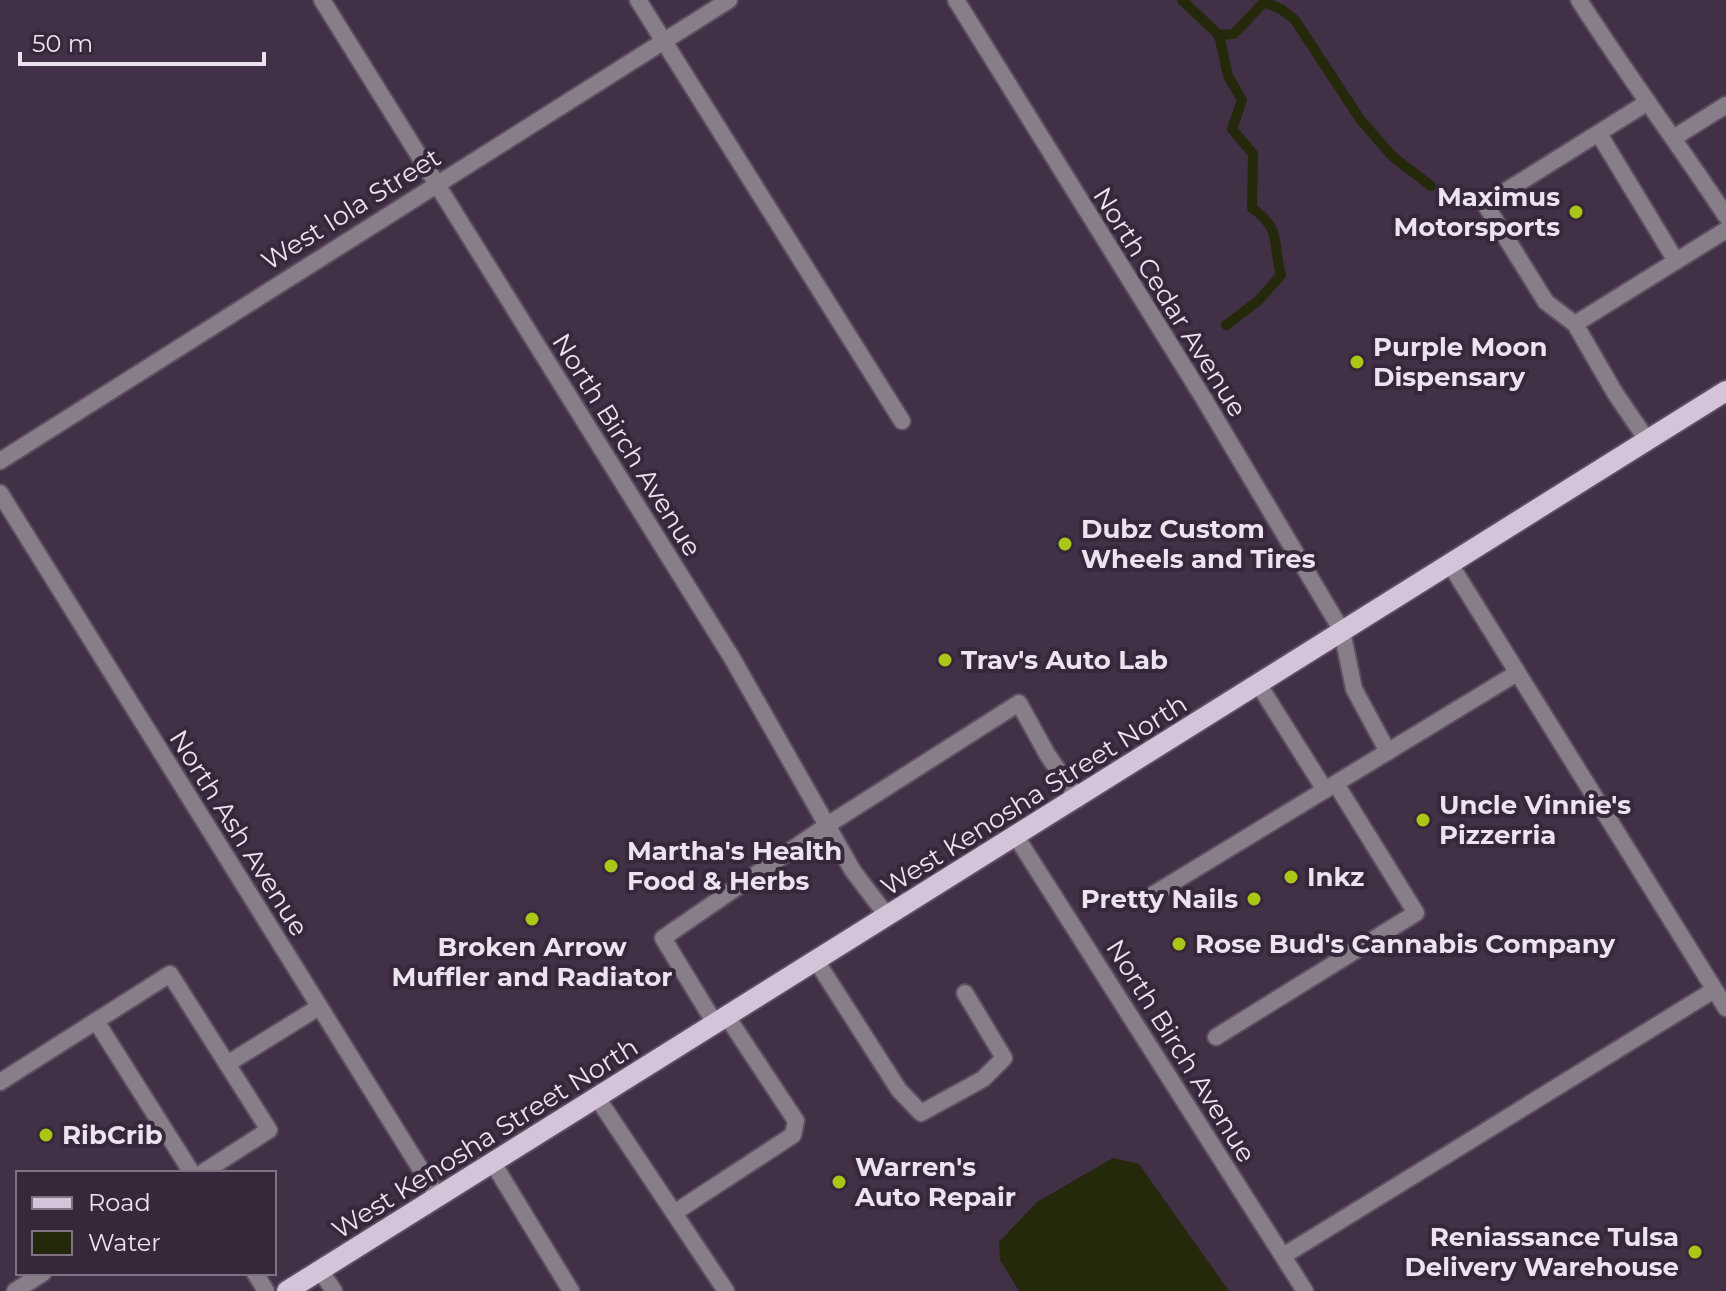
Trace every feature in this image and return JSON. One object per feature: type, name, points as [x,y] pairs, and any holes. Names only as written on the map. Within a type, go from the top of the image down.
[{"type":"main road","name":"West Kenosha Street North","points":[[287,1291],[1017,838],[1726,391]]},
{"type":"street","name":"North Birch Avenue","points":[[322,0],[732,658],[853,871],[888,917]]},
{"type":"street","points":[[638,0],[902,421]]},
{"type":"street","name":"West Iola Street","points":[[0,461],[729,0]]},
{"type":"street","name":"North Cedar Avenue","points":[[956,0],[1204,399],[1342,631],[1354,689],[1388,752]]},
{"type":"street","points":[[1579,0],[1726,216]]},
{"type":"street","points":[[1647,440],[1615,393],[1575,324],[1546,302],[1485,204],[1648,102]]},
{"type":"street","points":[[1675,137],[1726,105]]},
{"type":"street","points":[[1599,134],[1676,261]]},
{"type":"street","points":[[1575,324],[1726,230]]},
{"type":"street","name":"North Ash Avenue","points":[[0,493],[438,1197]]},
{"type":"street","points":[[1450,564],[1726,1008]]},
{"type":"street","points":[[1144,900],[1517,673]]},
{"type":"street","points":[[1216,1037],[1416,913],[1259,685]]},
{"type":"street","points":[[674,1213],[793,1135],[796,1121],[663,938],[829,824],[1019,703],[1047,754],[1078,799]]},
{"type":"street","name":"North Birch Avenue","points":[[1017,838],[1305,1291]]},
{"type":"street","points":[[817,962],[899,1090],[921,1113],[983,1079],[1004,1058],[965,993]]},
{"type":"street","points":[[0,1082],[170,974],[269,1130],[205,1171]]},
{"type":"street","points":[[1283,1256],[1714,990]]},
{"type":"street","points":[[227,1064],[319,1007]]},
{"type":"street","points":[[96,1021],[191,1171]]},
{"type":"street","points":[[598,1099],[726,1291]]},
{"type":"street","points":[[493,1163],[571,1291]]},
{"type":"street","points":[[320,1270],[334,1291]]},
{"type":"street","points":[[15,1291],[40,1275]]},
{"type":"water","points":[[1113,1158],[1139,1164],[1229,1291],[1019,1291],[1000,1260],[999,1242],[1037,1202]]},
{"type":"waterway","points":[[1182,0],[1219,35],[1234,34],[1264,2],[1281,9],[1295,20],[1360,119],[1392,156],[1431,186]]},
{"type":"waterway","points":[[1219,35],[1228,76],[1242,100],[1232,129],[1253,154],[1252,208],[1272,231],[1281,275],[1258,301],[1226,325]]},
{"type":"place","name":"Maximus Motorsports","points":[[1576,212]]},
{"type":"place","name":"Purple Moon Dispensary","points":[[1357,362]]},
{"type":"place","name":"Dubz Custom Wheels and Tires","points":[[1065,544]]},
{"type":"place","name":"Trav's Auto Lab","points":[[945,660]]},
{"type":"place","name":"Uncle Vinnie's Pizzerria","points":[[1423,820]]},
{"type":"place","name":"Martha's Health Food & Herbs","points":[[611,866]]},
{"type":"place","name":"Inkz","points":[[1291,877]]},
{"type":"place","name":"Pretty Nails","points":[[1254,899]]},
{"type":"place","name":"Broken Arrow Muffler and Radiator","points":[[532,919]]},
{"type":"place","name":"Rose Bud's Cannabis Company","points":[[1179,944]]},
{"type":"place","name":"RibCrib","points":[[46,1135]]},
{"type":"place","name":"Warren's Auto Repair","points":[[839,1182]]},
{"type":"place","name":"Reniassance Tulsa Delivery Warehouse","points":[[1695,1252]]}]
